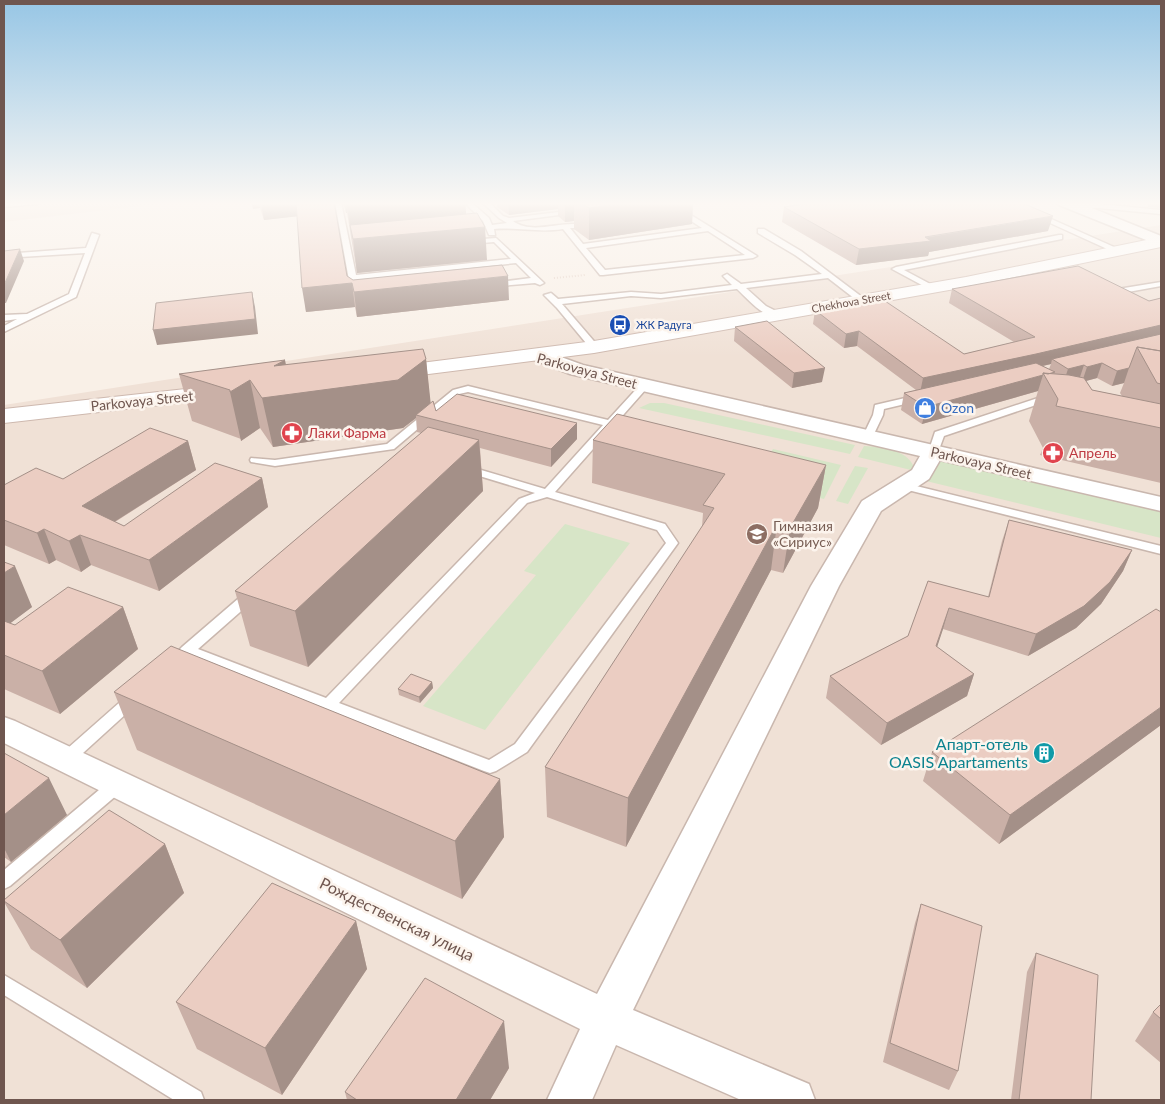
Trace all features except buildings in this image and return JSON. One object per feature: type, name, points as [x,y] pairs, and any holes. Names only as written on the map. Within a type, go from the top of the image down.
[{"type":"main road","name":"Chekhova Street","points":[[539,355],[931,288],[1061,268],[1111,254]]},
{"type":"main road","name":"Parkovaya Street","points":[[373,375],[539,355]]},
{"type":"main road","name":"Parkovaya Street","points":[[4,416],[246,389]]},
{"type":"street","name":"Parkovaya Street","points":[[539,355],[577,370],[1161,504]]},
{"type":"street","points":[[569,1100],[606,1020],[825,586],[871,506],[921,474],[934,453]]},
{"type":"street","name":"Рождественская улица","points":[[4,729],[606,1020],[793,1100]]},
{"type":"lane","points":[[4,256],[40,254]]},
{"type":"lane","points":[[4,330],[73,295],[89,254]]},
{"type":"lane","points":[[352,254],[348,254],[356,299],[366,298]]},
{"type":"lane","points":[[510,254],[538,282]]},
{"type":"lane","points":[[587,254],[603,272],[712,263],[754,256],[750,254]]},
{"type":"lane","points":[[799,254],[862,300]]},
{"type":"lane","points":[[931,288],[896,269],[975,254]]},
{"type":"lane","points":[[352,278],[517,261]]},
{"type":"lane","points":[[727,276],[763,308],[777,315]]},
{"type":"lane","points":[[594,347],[552,299],[631,294],[661,296],[828,276]]},
{"type":"lane","points":[[479,286],[538,282]]},
{"type":"lane","points":[[1101,285],[1117,292],[1161,284]]},
{"type":"lane","points":[[4,318],[31,316]]},
{"type":"lane","points":[[329,704],[523,501],[548,493],[644,386]]},
{"type":"lane","points":[[256,460],[276,463],[390,447],[456,392],[468,389],[609,424]]},
{"type":"lane","points":[[934,453],[939,434],[1057,395]]},
{"type":"lane","points":[[867,438],[878,415],[879,408],[931,396]]},
{"type":"lane","points":[[1013,409],[1031,413]]},
{"type":"lane","points":[[187,650],[490,767],[521,748],[672,542],[661,528],[456,465]]},
{"type":"lane","points":[[904,486],[1161,550]]},
{"type":"lane","points":[[166,669],[261,587]]},
{"type":"lane","points":[[66,759],[145,688]]},
{"type":"lane","points":[[4,881],[118,784]]},
{"type":"lane","points":[[4,984],[193,1100]]},
{"type":"path","points":[[538,282],[603,272]]},
{"type":"shaded area","points":[[978,254],[1161,254],[1161,1100],[4,1100],[4,405]]},
{"type":"green space","points":[[650,403],[664,403],[855,445],[850,454],[639,408]]},
{"type":"green space","points":[[864,446],[879,447],[902,454],[908,458],[915,471],[858,457]]},
{"type":"green space","points":[[773,449],[841,465],[824,499],[753,481]]},
{"type":"green space","points":[[939,459],[1161,511],[1161,538],[926,481]]},
{"type":"green space","points":[[855,466],[868,468],[848,504],[836,501]]},
{"type":"green space","points":[[565,524],[630,543],[485,730],[423,706],[536,575],[524,571]]},
{"type":"place","name":"ЖК Радуга","points":[[620,325]]},
{"type":"place","name":"Ozon","points":[[925,408]]},
{"type":"place","name":"Лаки Фарма","points":[[292,433]]},
{"type":"place","name":"Апрель","points":[[1053,453]]},
{"type":"place","name":"Гимназия «Сириус»","points":[[757,534]]},
{"type":"place","name":"Апарт-отель OASIS Apartaments","points":[[1044,753]]}]
